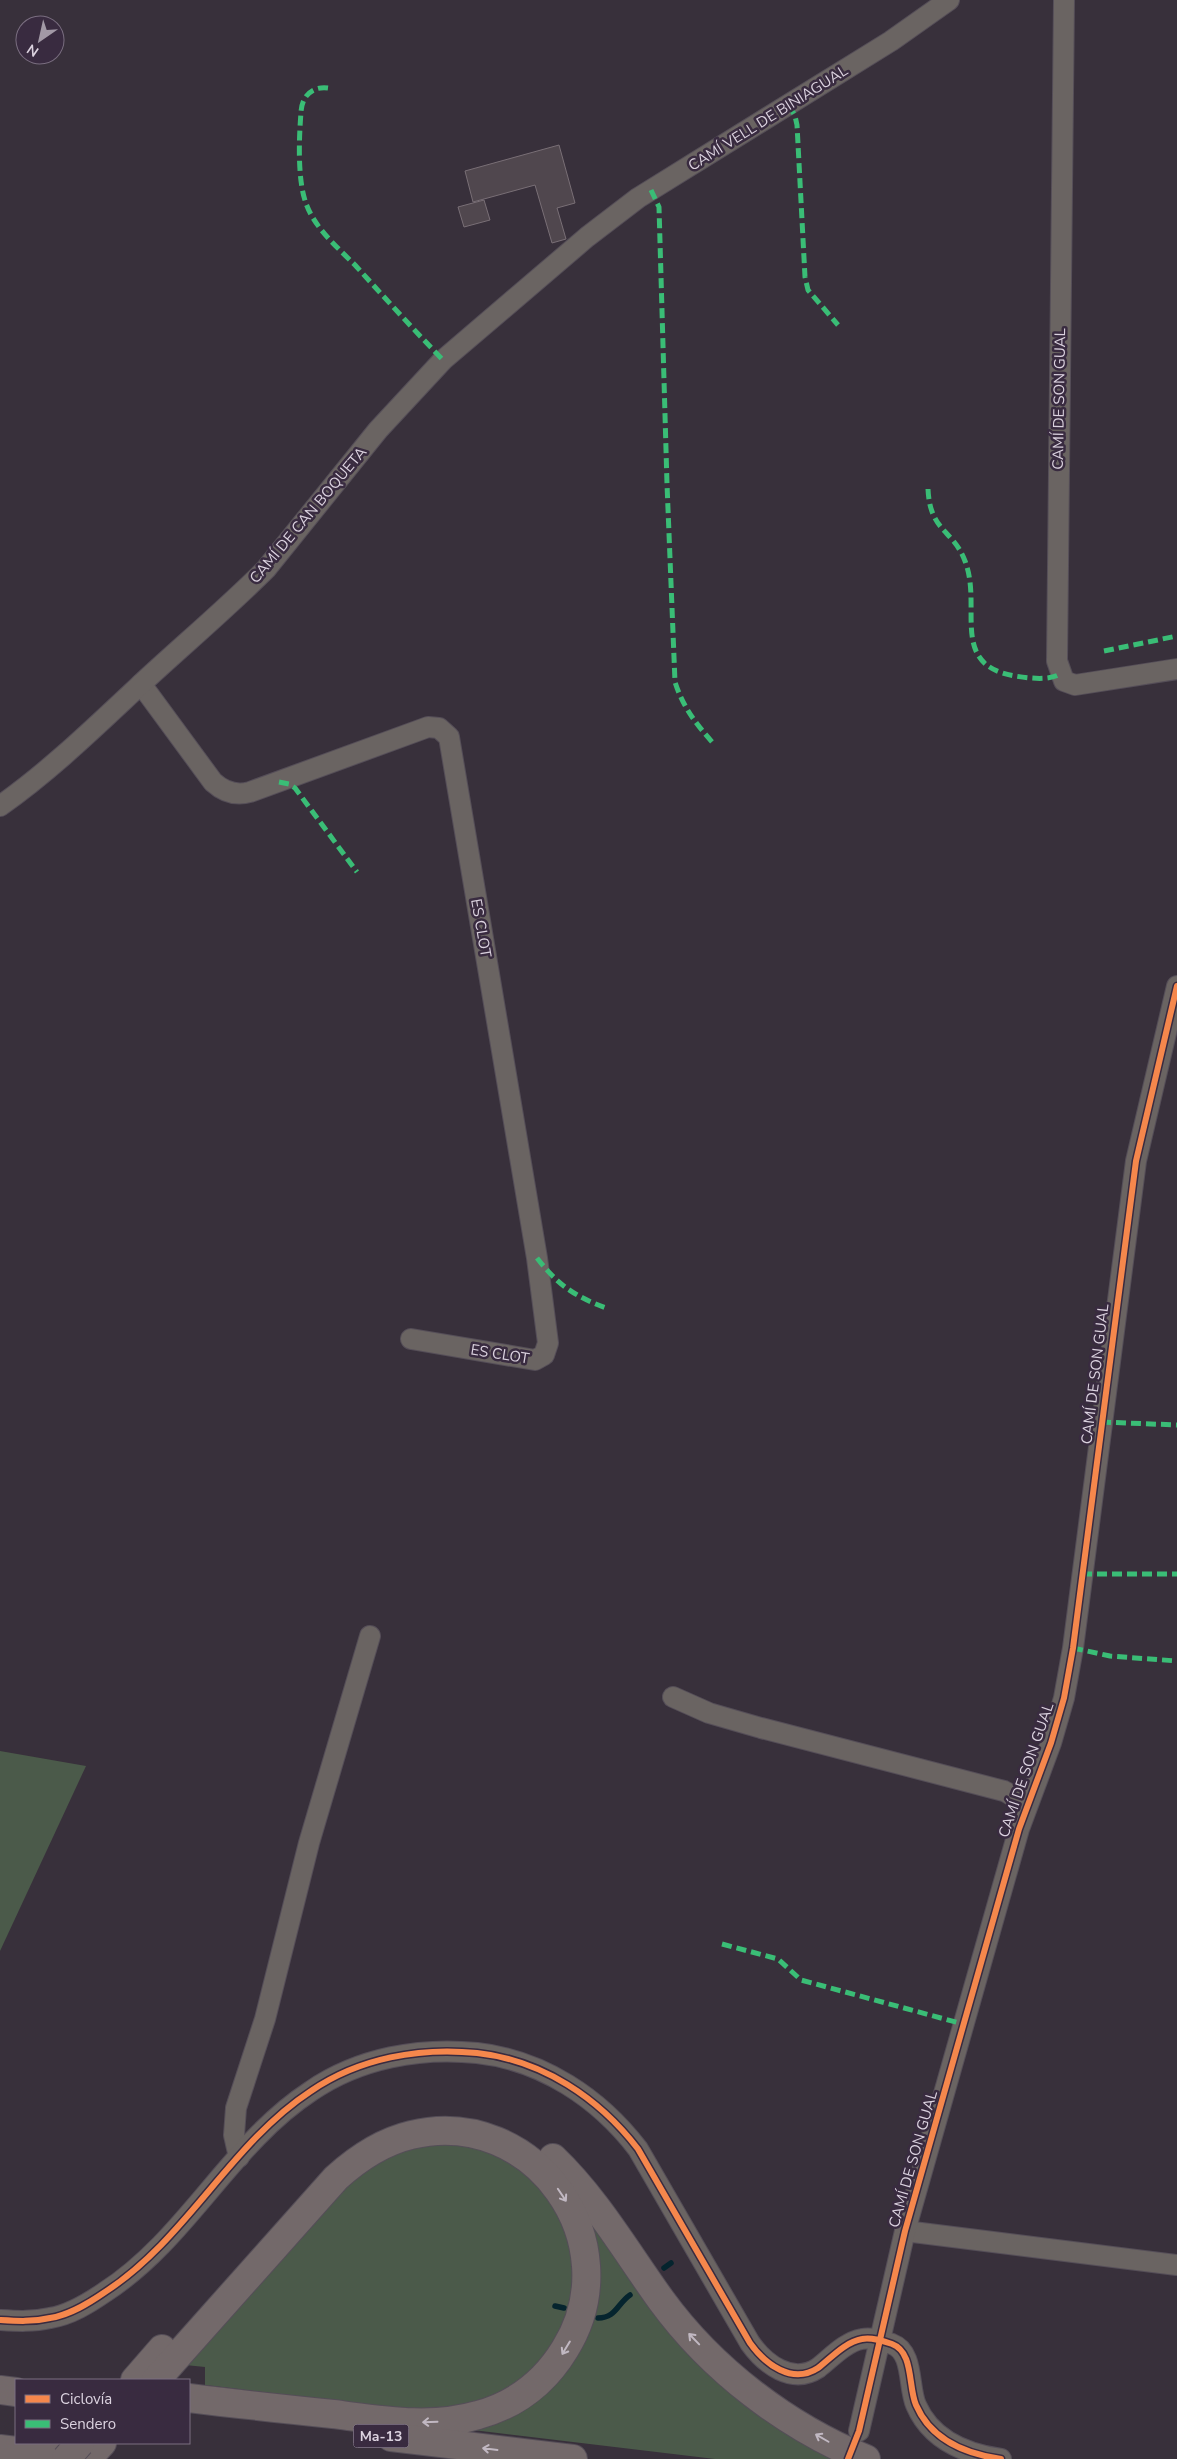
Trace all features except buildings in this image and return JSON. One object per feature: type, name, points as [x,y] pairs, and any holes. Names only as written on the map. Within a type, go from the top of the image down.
[{"type":"highway","points":[[162,2366],[313,2178],[342,2151],[356,2141],[389,2124],[422,2116],[457,2115],[508,2128],[552,2157],[585,2192],[663,2302],[706,2352],[746,2387],[782,2413],[833,2444],[866,2459]]},
{"type":"highway","points":[[137,2379],[162,2366],[336,2178],[371,2151],[397,2139],[428,2132],[452,2132],[482,2136],[499,2143],[524,2156],[544,2173],[562,2195],[578,2224],[584,2241],[587,2278],[586,2295],[577,2328],[560,2358],[541,2381],[512,2402],[462,2419],[409,2422],[190,2398]]},
{"type":"highway","points":[[0,2390],[15,2392]]},
{"type":"highway","name":"Ma-13","points":[[190,2413],[573,2459]]},
{"type":"highway","points":[[66,2459],[79,2444]]},
{"type":"highway","points":[[87,2459],[101,2444]]},
{"type":"highway","points":[[0,2449],[82,2459]]},
{"type":"street","name":"CAMÍ VELL DE BINIAGUAL","points":[[587,237],[638,198],[891,41],[949,0]]},
{"type":"street","name":"CAMÍ DE SON GUAL","points":[[1064,0],[1057,662],[1064,681],[1076,684],[1177,669]]},
{"type":"street","name":"CAMÍ DE CAN BOQUETA","points":[[0,806],[53,767],[266,569],[378,430],[443,360],[587,237]]},
{"type":"street","name":"ES CLOT","points":[[141,684],[213,782],[224,790],[236,794],[250,792],[428,727],[439,728],[449,737],[537,1258],[548,1344],[544,1355],[535,1360],[411,1340]]},
{"type":"street","name":"CAMÍ DE SON GUAL","points":[[859,2430],[905,2232],[1023,1816],[1051,1743],[1072,1657],[1136,1160],[1177,986]]},
{"type":"street","points":[[239,2157],[234,2135],[236,2108],[265,2019],[309,1844],[370,1636]]},
{"type":"street","points":[[673,1697],[709,1713],[761,1728],[1004,1791],[1019,1801],[1023,1807],[1023,1816]]},
{"type":"street","points":[[0,2320],[33,2321],[52,2318],[92,2301],[116,2285],[138,2268],[181,2226],[239,2157],[288,2108],[311,2090],[346,2071],[392,2057],[440,2051],[485,2054],[510,2059],[548,2074],[570,2086],[590,2100],[624,2130],[638,2149],[750,2343],[769,2364],[789,2373],[808,2372],[855,2341],[870,2339],[895,2345],[904,2354],[915,2404],[930,2427],[964,2451],[1001,2459]]},
{"type":"street","points":[[905,2232],[1177,2265]]},
{"type":"green space","points":[[0,1751],[86,1766],[0,1951]]},
{"type":"green space","points":[[440,2141],[484,2150],[514,2165],[531,2179],[552,2205],[566,2234],[573,2268],[572,2293],[566,2316],[556,2339],[542,2359],[525,2377],[505,2390],[482,2400],[463,2405],[406,2408],[205,2385],[205,2367],[185,2365],[332,2196],[375,2159]]},
{"type":"green space","points":[[584,2212],[626,2273],[839,2459],[715,2459],[473,2430],[576,2355],[592,2320]]},
{"type":"waterway","points":[[664,2268],[671,2263]]},
{"type":"waterway","points":[[598,2318],[609,2316],[630,2295]]},
{"type":"waterway","points":[[555,2306],[564,2308]]},
{"type":"marked path","points":[[328,88],[313,90],[303,101],[302,106],[299,160],[307,206],[316,223],[328,238],[443,360]]},
{"type":"marked path","points":[[789,105],[797,125],[805,277],[808,290],[838,325]]},
{"type":"marked path","points":[[651,190],[659,207],[675,682],[691,715],[713,743]]},
{"type":"marked path","points":[[928,489],[930,503],[937,522],[960,550],[965,561],[970,579],[974,647],[981,660],[994,670],[1015,676],[1050,678],[1060,674]]},
{"type":"marked path","points":[[1104,651],[1177,636]]},
{"type":"marked path","points":[[279,782],[289,784],[295,788],[357,872]]},
{"type":"marked path","points":[[537,1258],[552,1276],[567,1289],[606,1308]]},
{"type":"marked path","points":[[1101,1422],[1177,1425]]},
{"type":"marked path","points":[[1082,1574],[1177,1574]]},
{"type":"marked path","points":[[1073,1648],[1110,1656],[1177,1661]]},
{"type":"marked path","points":[[722,1944],[778,1959],[801,1980],[963,2024]]},
{"type":"cycle path","points":[[848,2459],[859,2431],[905,2231],[1019,1829],[1051,1743],[1064,1698],[1073,1648],[1136,1161],[1177,986]]},
{"type":"cycle path","points":[[0,2320],[31,2321],[65,2314],[105,2292],[134,2270],[160,2246],[256,2137],[282,2113],[311,2091],[330,2080],[349,2070],[391,2057],[434,2052],[477,2053],[501,2057],[524,2064],[567,2084],[606,2113],[623,2131],[638,2149],[750,2343],[771,2365],[789,2373],[808,2373],[818,2368],[850,2343],[862,2339],[870,2339],[892,2344],[904,2354],[916,2405],[931,2428],[940,2436],[963,2449],[1001,2459]]}]
